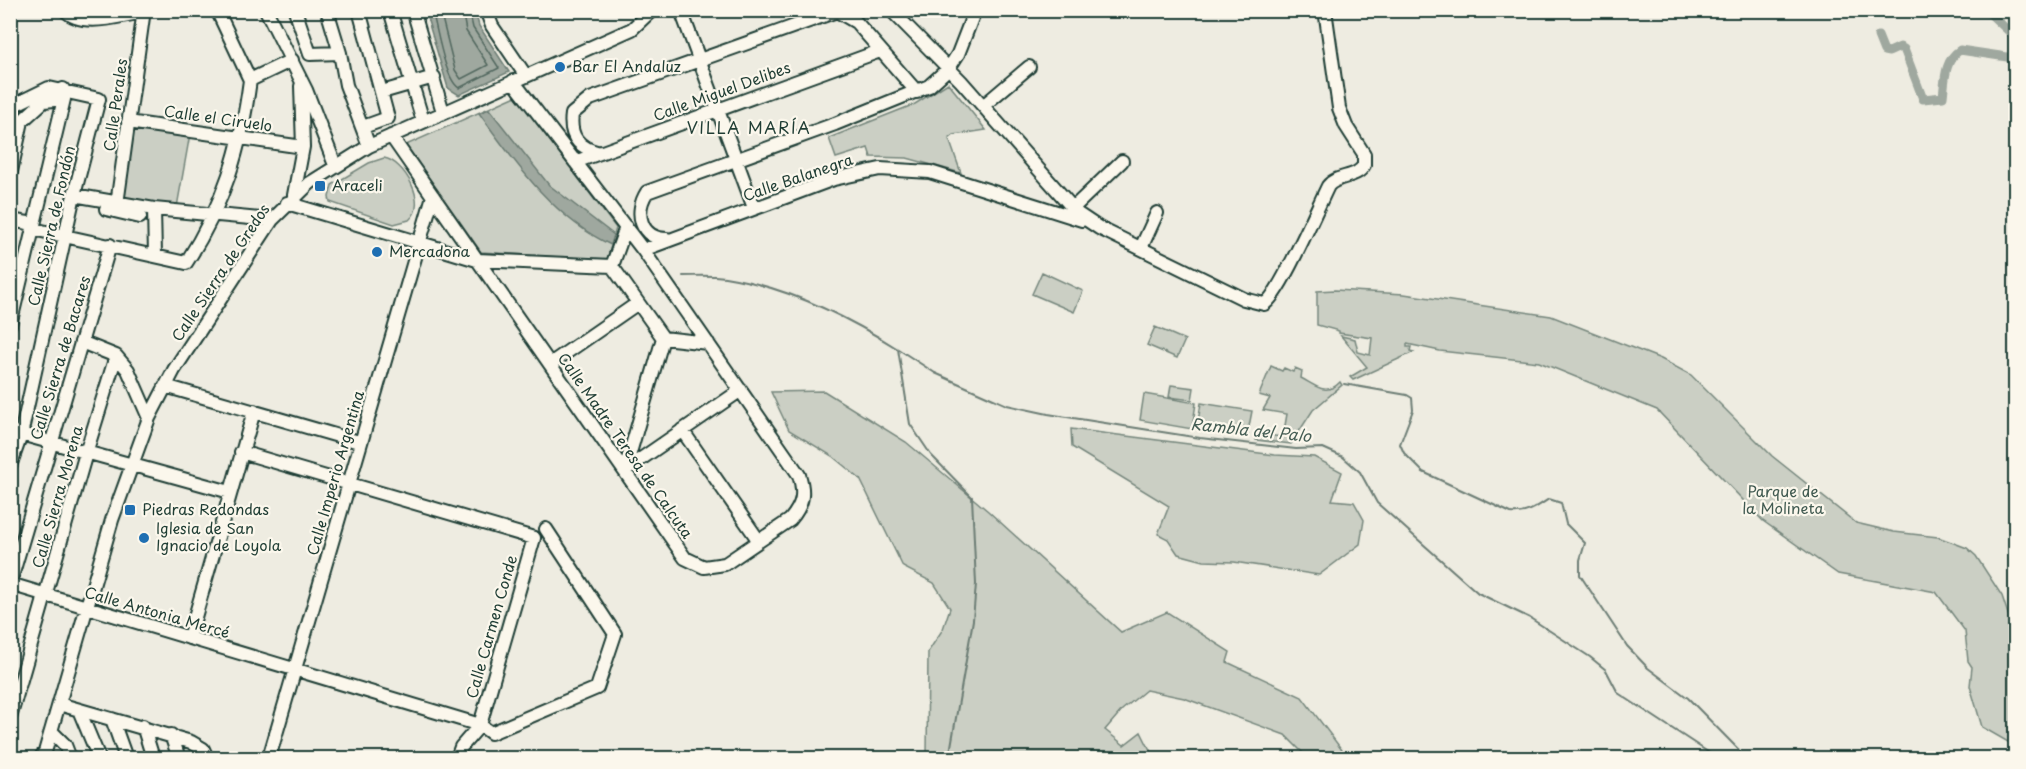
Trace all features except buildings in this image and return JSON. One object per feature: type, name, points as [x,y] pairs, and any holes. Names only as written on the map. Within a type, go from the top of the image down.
[{"type":"street","points":[[65,10],[72,18],[82,21],[144,11]]},
{"type":"street","points":[[10,220],[66,236],[110,244],[186,263],[216,213],[227,187],[241,137],[250,80],[217,10]]},
{"type":"street","points":[[266,10],[292,60],[335,165]]},
{"type":"street","points":[[296,10],[310,54],[340,53]]},
{"type":"street","points":[[327,10],[340,53],[346,85],[369,146]]},
{"type":"street","points":[[359,10],[388,118],[363,127]]},
{"type":"street","points":[[390,10],[423,121]]},
{"type":"street","points":[[413,10],[444,112]]},
{"type":"street","points":[[486,10],[492,26],[526,76]]},
{"type":"street","name":"Calle Sierra de Gredos","points":[[44,756],[131,465],[149,418],[165,386],[272,220],[290,199],[335,165],[369,146],[632,29],[652,10]]},
{"type":"street","points":[[891,10],[949,68],[1073,208],[1099,228],[1244,299],[1264,304],[1268,302],[1328,186],[1336,179],[1362,170],[1364,165],[1364,154],[1339,108],[1325,10]]},
{"type":"street","points":[[672,238],[660,239],[652,235],[641,223],[640,207],[647,192],[917,92],[949,68],[969,32],[975,10]]},
{"type":"street","name":"Calle Perales","points":[[117,204],[144,11]]},
{"type":"street","points":[[680,11],[754,208]]},
{"type":"street","points":[[600,153],[582,147],[573,136],[572,114],[579,105],[590,99],[837,11],[856,22],[917,92]]},
{"type":"street","name":"Calle Miguel Delibes","points":[[575,162],[880,51]]},
{"type":"street","points":[[250,80],[292,60]]},
{"type":"street","points":[[983,106],[1029,67]]},
{"type":"street","points":[[300,79],[303,147],[290,199],[419,243],[477,260],[612,267]]},
{"type":"street","name":"Calle Madre Teresa de Calcuta","points":[[391,136],[685,558],[694,564],[715,567],[724,564],[797,513],[803,489],[800,475],[643,250],[513,81]]},
{"type":"street","points":[[382,92],[412,83],[436,82],[460,105]]},
{"type":"street","points":[[10,106],[49,88],[63,94]]},
{"type":"street","points":[[10,176],[22,121],[44,101],[63,94]]},
{"type":"street","points":[[10,325],[63,94]]},
{"type":"street","name":"Calle Sierra de Fondón","points":[[10,466],[16,433],[99,99],[63,94]]},
{"type":"street","name":"Calle el Ciruelo","points":[[128,122],[303,147]]},
{"type":"street","points":[[1073,208],[1122,161]]},
{"type":"street","name":"Calle Balanegra","points":[[643,250],[847,175],[893,168],[930,172],[1036,204],[1099,228]]},
{"type":"street","points":[[1036,204],[1049,193],[1047,181],[1041,170]]},
{"type":"street","name":"Calle Imperio Argentina","points":[[269,759],[359,442],[433,196]]},
{"type":"street","points":[[74,198],[272,220]]},
{"type":"street","points":[[74,198],[140,217]]},
{"type":"street","points":[[154,208],[155,255]]},
{"type":"street","points":[[1141,248],[1157,213]]},
{"type":"street","points":[[612,267],[626,227]]},
{"type":"street","name":"Calle Sierra de Bacares","points":[[10,584],[110,244]]},
{"type":"street","points":[[612,267],[663,338],[708,343]]},
{"type":"street","points":[[550,364],[638,303]]},
{"type":"street","points":[[625,470],[663,338]]},
{"type":"street","points":[[81,342],[116,356],[128,370],[149,418]]},
{"type":"street","name":"Calle Sierra Morena","points":[[10,718],[116,356]]},
{"type":"street","points":[[165,386],[359,442]]},
{"type":"street","points":[[625,470],[741,390]]},
{"type":"street","points":[[189,638],[254,411]]},
{"type":"street","points":[[682,430],[759,541]]},
{"type":"street","points":[[16,433],[230,492]]},
{"type":"street","points":[[242,453],[349,482]]},
{"type":"street","name":"Calle Carmen Conde","points":[[295,669],[480,724],[534,538],[349,482]]},
{"type":"street","points":[[457,759],[461,747],[480,724],[491,733],[597,688],[615,634],[546,529]]},
{"type":"street","name":"Calle Antonia Mercé","points":[[10,584],[295,669]]},
{"type":"street","points":[[59,704],[171,735],[203,749],[207,759]]},
{"type":"street","points":[[79,710],[99,759]]},
{"type":"street","points":[[111,719],[126,759]]},
{"type":"street","points":[[143,726],[153,759]]},
{"type":"street","points":[[50,734],[52,732],[65,745],[70,759]]},
{"type":"street","points":[[171,735],[179,759]]},
{"type":"green space","points":[[948,83],[986,130],[954,135],[949,139],[961,173],[907,158],[871,157],[868,148],[836,158],[829,138],[915,104]]},
{"type":"green space","points":[[516,96],[616,228],[607,260],[481,252],[406,145]]},
{"type":"green space","points":[[131,126],[190,134],[177,207],[122,199]]},
{"type":"green space","points":[[384,158],[399,167],[412,184],[416,204],[409,220],[394,224],[330,202],[332,185],[369,163]]},
{"type":"green space","points":[[1042,272],[1083,291],[1074,312],[1032,294]]},
{"type":"green space","name":"Parque de la Molineta","points":[[1317,291],[1404,294],[1551,316],[1661,359],[1691,375],[1772,456],[1856,523],[1894,532],[1938,537],[1967,548],[1976,556],[2002,596],[2012,626],[2016,646],[2015,746],[1982,727],[1970,686],[1972,667],[1968,661],[1965,631],[1936,592],[1838,574],[1763,521],[1657,410],[1539,362],[1440,351],[1407,344],[1407,347],[1411,347],[1410,351],[1414,352],[1353,380],[1350,377],[1367,367],[1341,336],[1355,339],[1358,352],[1370,355],[1372,338],[1339,333],[1339,331],[1317,325]]},
{"type":"green space","points":[[1155,327],[1185,340],[1177,358],[1147,345]]},
{"type":"green space","points":[[1271,366],[1282,371],[1284,368],[1293,372],[1295,368],[1302,371],[1301,378],[1320,388],[1330,389],[1340,382],[1342,385],[1313,410],[1291,444],[1256,440],[1256,434],[1283,437],[1287,414],[1263,410],[1270,398],[1259,395]]},
{"type":"green space","points":[[1171,385],[1194,388],[1192,400],[1169,397]]},
{"type":"green space","points":[[824,391],[906,442],[988,511],[1121,632],[1167,612],[1230,652],[1227,662],[1302,697],[1348,758],[1308,758],[1285,735],[1184,698],[1146,690],[1122,710],[1105,730],[1124,745],[1141,732],[1154,758],[927,758],[928,652],[943,629],[950,608],[934,583],[903,567],[860,479],[832,456],[789,430],[771,392]]},
{"type":"green space","points":[[1144,394],[1196,403],[1192,429],[1140,420]]},
{"type":"green space","points":[[1201,403],[1252,411],[1247,437],[1197,428]]},
{"type":"green space","points":[[1071,429],[1275,455],[1314,457],[1342,472],[1332,500],[1354,502],[1364,520],[1360,544],[1319,575],[1234,562],[1204,561],[1178,554],[1168,539],[1158,534],[1169,506],[1072,447]]},
{"type":"water","points":[[425,11],[475,11],[479,26],[509,72],[459,95],[448,88]]},
{"type":"water","points":[[489,109],[549,185],[614,235],[611,245],[590,234],[571,220],[537,188],[479,113]]},
{"type":"waterway","points":[[1986,10],[2016,38]]},
{"type":"waterway","points":[[1878,36],[1884,51],[1889,52],[1900,47],[1904,49],[1923,99],[1943,97],[1948,65],[1960,50],[2007,57],[2016,61]]},
{"type":"waterway","points":[[683,276],[725,277],[793,295],[837,314],[898,349],[910,424],[931,455],[972,497],[976,584],[973,620],[949,758]]},
{"type":"waterway","name":"Rambla del Palo","points":[[898,349],[935,373],[1007,405],[1048,414],[1200,438],[1296,449],[1323,448],[1343,457],[1360,472],[1377,503],[1478,593],[1530,618],[1590,657],[1606,670],[1618,693],[1717,758]]},
{"type":"waterway","points":[[1344,384],[1407,395],[1412,398],[1413,410],[1400,444],[1404,453],[1423,472],[1511,513],[1526,512],[1549,499],[1561,503],[1566,524],[1585,543],[1580,560],[1580,575],[1627,646],[1648,668],[1688,698],[1740,751],[1739,758]]},
{"type":"place","name":"Bar El Andaluz","points":[[560,67]]},
{"type":"place","name":"Araceli","points":[[320,186]]},
{"type":"place","name":"Mercadona","points":[[377,252]]},
{"type":"place","name":"Piedras Redondas","points":[[130,510]]},
{"type":"place","name":"Iglesia de San Ignacio de Loyola","points":[[144,538]]},
{"type":"district","name":"VILLA MARÍA","points":[[749,128]]}]
